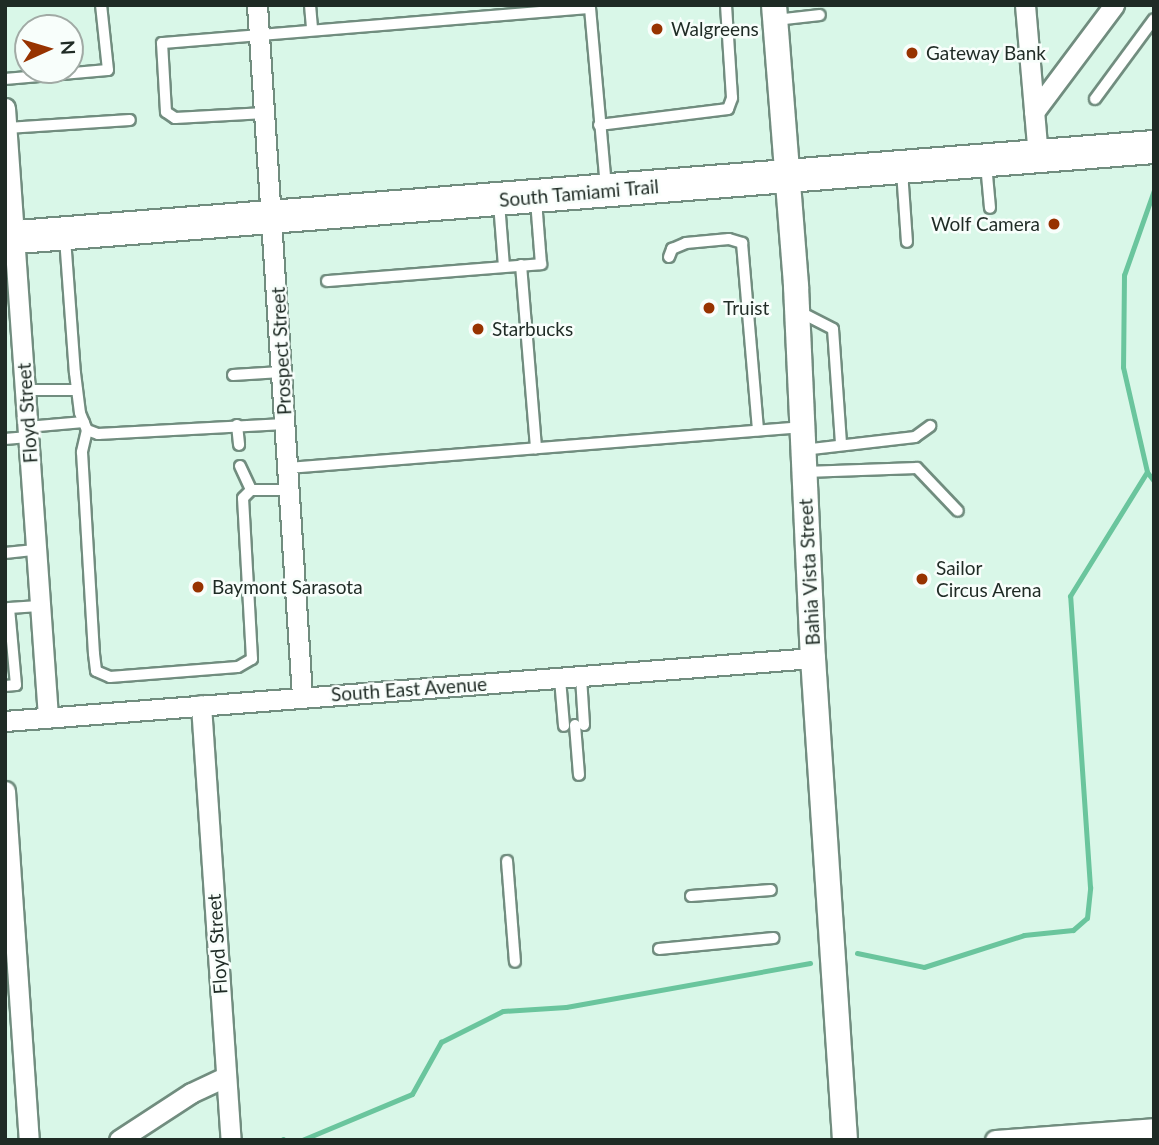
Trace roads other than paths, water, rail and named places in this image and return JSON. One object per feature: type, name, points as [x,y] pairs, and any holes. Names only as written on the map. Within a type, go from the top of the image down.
[{"type":"main road","name":"South Tamiami Trail","points":[[10,238],[1154,147]]},
{"type":"street","name":"Prospect Street","points":[[257,5],[273,217],[302,696]]},
{"type":"street","points":[[1026,5],[1038,156]]},
{"type":"street","points":[[1034,112],[1114,5]]},
{"type":"street","name":"Bahia Vista Street","points":[[775,13],[797,310],[813,658],[845,1140]]},
{"type":"street","name":"Floyd Street","points":[[5,108],[10,238],[25,390],[48,717]]},
{"type":"street","name":"South East Avenue","points":[[5,721],[813,658]]},
{"type":"street","name":"Floyd Street","points":[[201,705],[231,1140]]},
{"type":"street","points":[[5,791],[29,1140]]},
{"type":"street","points":[[119,1140],[191,1093],[226,1077]]},
{"type":"street","points":[[995,1140],[1066,1137],[1154,1128]]},
{"type":"lane","points":[[5,79],[108,70],[101,5]]},
{"type":"lane","points":[[310,5],[312,28]]},
{"type":"lane","points":[[599,125],[728,108],[732,99],[726,5]]},
{"type":"lane","points":[[265,113],[175,118],[166,112],[159,50],[168,40],[536,9],[590,7],[606,190]]},
{"type":"lane","points":[[775,13],[820,15]]},
{"type":"lane","points":[[1095,99],[1154,19]]},
{"type":"lane","points":[[7,128],[130,120]]},
{"type":"lane","points":[[986,160],[990,208]]},
{"type":"lane","points":[[902,167],[906,242]]},
{"type":"lane","points":[[327,281],[541,264],[536,196]]},
{"type":"lane","points":[[499,199],[504,266]]},
{"type":"lane","points":[[65,234],[77,390],[86,426],[82,452],[96,671],[110,677],[238,667],[252,659],[243,498],[251,490],[289,490]]},
{"type":"lane","points":[[669,257],[672,249],[686,243],[729,239],[742,243],[758,430]]},
{"type":"lane","points":[[521,265],[536,448]]},
{"type":"lane","points":[[797,310],[833,329],[841,444]]},
{"type":"lane","points":[[233,375],[282,372]]},
{"type":"lane","points":[[25,390],[77,390]]},
{"type":"lane","points":[[5,439],[28,432],[86,426],[98,434],[285,424]]},
{"type":"lane","points":[[237,425],[239,445]]},
{"type":"lane","points":[[803,450],[915,437],[930,426]]},
{"type":"lane","points":[[288,468],[758,430],[803,450],[917,468],[958,510]]},
{"type":"lane","points":[[240,466],[251,490]]},
{"type":"lane","points":[[5,553],[35,550]]},
{"type":"lane","points":[[5,686],[16,685],[9,608],[39,606]]},
{"type":"lane","points":[[574,725],[581,677]]},
{"type":"lane","points":[[560,679],[574,725],[579,775]]},
{"type":"lane","points":[[508,861],[514,962]]},
{"type":"lane","points":[[691,896],[771,890]]},
{"type":"lane","points":[[659,949],[773,938]]},
{"type":"waterway","points":[[1154,190],[1124,275],[1123,367],[1147,472],[1154,481]]},
{"type":"waterway","points":[[857,953],[924,967],[1024,935],[1073,930],[1087,918],[1090,887],[1070,596],[1147,472]]},
{"type":"waterway","points":[[302,1140],[412,1094],[441,1042],[503,1011],[566,1007],[810,963]]},
{"type":"place","name":"Walgreens","points":[[657,29]]},
{"type":"place","name":"Gateway Bank","points":[[912,53]]},
{"type":"place","name":"Wolf Camera","points":[[1054,224]]},
{"type":"place","name":"Truist","points":[[709,308]]},
{"type":"place","name":"Starbucks","points":[[478,329]]},
{"type":"place","name":"Sailor Circus Arena","points":[[922,579]]},
{"type":"place","name":"Baymont Sarasota","points":[[198,587]]}]
